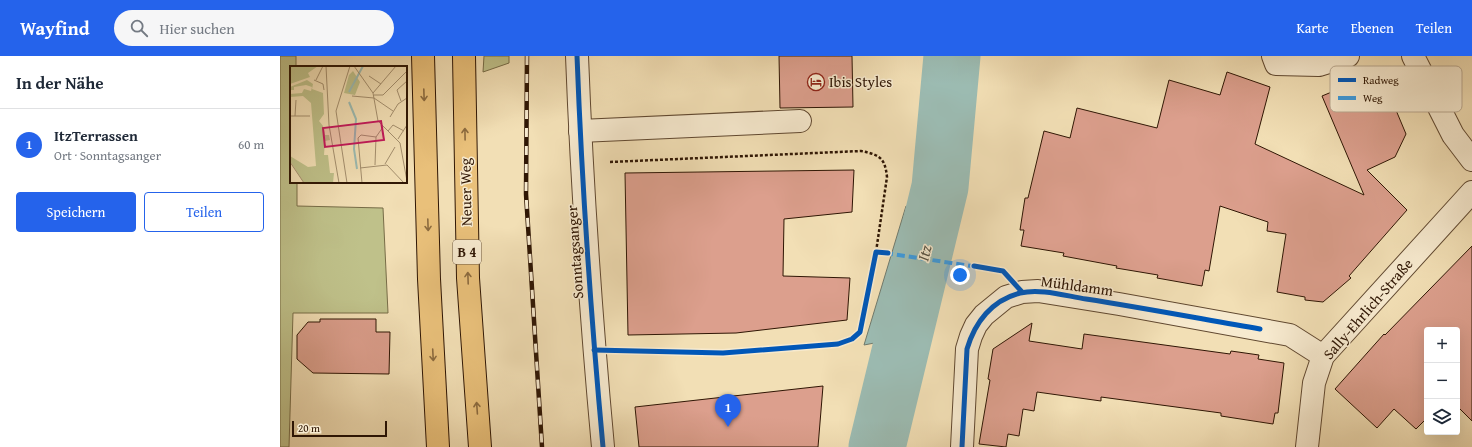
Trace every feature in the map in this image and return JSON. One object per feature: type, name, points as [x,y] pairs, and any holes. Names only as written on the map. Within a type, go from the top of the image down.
[{"type":"highway","points":[[423,56],[429,280],[438,447]]},
{"type":"highway","name":"Neuer Weg","points":[[464,56],[468,278],[480,447]]},
{"type":"street","name":"Sonntagsanger","points":[[577,56],[581,163],[602,447]]},
{"type":"street","points":[[1273,56],[1276,64],[1319,65],[1348,56]]},
{"type":"street","points":[[1413,56],[1418,66]]},
{"type":"street","points":[[1441,112],[1453,135],[1472,160]]},
{"type":"street","points":[[580,131],[800,121]]},
{"type":"street","name":"Sally-Ehrlich-Straße","points":[[1307,447],[1314,383],[1323,356],[1472,192]]},
{"type":"street","name":"Mühldamm","points":[[962,447],[968,349],[971,336],[984,315],[1006,297],[1022,292],[1038,291],[1290,335],[1323,356]]},
{"type":"path","points":[[581,163],[861,151],[876,154],[885,165],[887,177],[876,252]]},
{"type":"green space","points":[[280,56],[296,56],[296,66],[290,66],[290,183],[297,183],[297,206],[383,208],[388,313],[293,313],[289,447],[280,447]]},
{"type":"green space","points":[[484,56],[509,56],[509,63],[483,72]]},
{"type":"water","points":[[906,206],[953,222],[939,274],[927,333],[864,345]]},
{"type":"building","name":"Ibis Styles","points":[[779,56],[852,56],[853,107],[780,108]]},
{"type":"building","points":[[1227,72],[1270,87],[1255,144],[1364,195],[1322,96],[1330,93],[1330,112],[1397,112],[1406,134],[1395,157],[1367,170],[1407,210],[1349,276],[1351,278],[1323,302],[1305,300],[1305,297],[1277,292],[1286,234],[1267,231],[1268,222],[1220,206],[1209,271],[1205,270],[1202,286],[1157,278],[1158,275],[1116,268],[1117,266],[1063,256],[1064,253],[1021,246],[1024,230],[1020,230],[1025,198],[1028,198],[1044,131],[1070,138],[1077,108],[1157,128],[1169,80],[1220,95]]},
{"type":"building","points":[[854,170],[852,212],[784,219],[783,276],[850,278],[847,320],[736,333],[628,335],[625,173]]},
{"type":"building","points":[[1472,246],[1472,421],[1460,409],[1460,327],[1424,327],[1424,421],[1416,429],[1394,409],[1377,428],[1335,389],[1384,334],[1385,335]]},
{"type":"building","points":[[320,319],[376,319],[376,332],[390,332],[389,374],[313,373],[297,359],[297,335],[308,322],[320,322]]},
{"type":"building","points":[[1032,323],[1029,341],[1082,349],[1084,334],[1230,354],[1231,351],[1259,355],[1258,359],[1284,363],[1278,413],[1275,413],[1273,424],[1221,416],[1221,413],[1101,397],[1101,401],[1037,392],[1034,411],[1023,409],[1019,436],[1008,434],[1006,447],[979,444],[990,380],[988,379],[993,349]]},
{"type":"building","points":[[823,386],[818,447],[639,447],[635,407]]},
{"type":"waterway","name":"Itz","points":[[877,447],[940,187],[952,56]]},
{"type":"railway","points":[[527,56],[526,194],[542,447]]},
{"type":"marked path","points":[[885,253],[978,267]]},
{"type":"cycle path","points":[[577,56],[587,252],[603,447]]},
{"type":"cycle path","points":[[594,350],[723,353],[838,344],[852,339],[860,332],[876,252],[888,253]]},
{"type":"cycle path","points":[[974,266],[1003,271],[1022,292]]},
{"type":"cycle path","points":[[962,447],[967,349],[970,339],[980,321],[986,314],[993,307],[1010,296],[1036,291],[1053,293],[1260,329]]},
{"type":"place","name":"Ibis Styles","points":[[816,82]]},
{"type":"place","name":"ItzTerrassen","points":[[728,427]]}]
